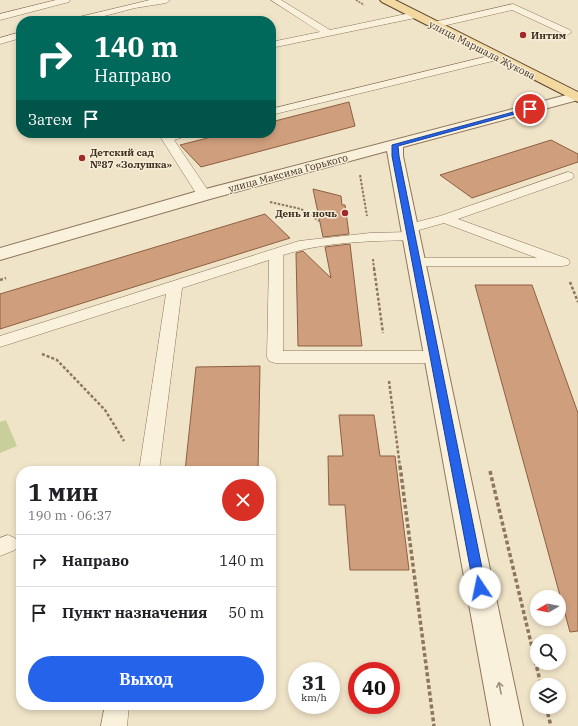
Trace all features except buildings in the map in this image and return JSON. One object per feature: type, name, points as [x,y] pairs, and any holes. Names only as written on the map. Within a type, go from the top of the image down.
[{"type":"main road","name":"улица Маршала Жукова","points":[[386,0],[577,97]]},
{"type":"street","name":"улица Максима Горького","points":[[0,254],[204,195],[577,97]]},
{"type":"street","points":[[395,145],[395,156],[507,726]]},
{"type":"lane","points":[[100,16],[118,10],[166,0]]},
{"type":"lane","points":[[275,0],[328,33]]},
{"type":"lane","points":[[0,17],[59,1]]},
{"type":"lane","points":[[107,3],[118,10]]},
{"type":"lane","points":[[434,25],[513,7],[567,32]]},
{"type":"lane","points":[[276,44],[415,15]]},
{"type":"lane","points":[[0,41],[16,36]]},
{"type":"lane","points":[[276,111],[497,57]]},
{"type":"lane","points":[[166,138],[204,195]]},
{"type":"lane","points":[[3,341],[276,252],[304,244],[411,232],[445,219],[575,177]]},
{"type":"lane","points":[[417,262],[563,262],[445,219]]},
{"type":"lane","points":[[276,252],[275,357],[435,357]]},
{"type":"lane","points":[[150,466],[175,285]]},
{"type":"lane","points":[[114,726],[116,710]]},
{"type":"path","points":[[3,341],[57,360],[105,410],[126,444]]},
{"type":"path","points":[[489,470],[539,678]]},
{"type":"path","points":[[548,714],[551,726]]},
{"type":"green space","points":[[6,420],[17,446],[0,453],[0,422]]},
{"type":"place","name":"Интим","points":[[523,35]]},
{"type":"place","name":"Детский сад №87 «Золушка»","points":[[82,158]]},
{"type":"place","name":"День и ночь","points":[[345,213]]},
{"type":"route","points":[[480,588],[395,156],[395,145],[530,109]]}]
